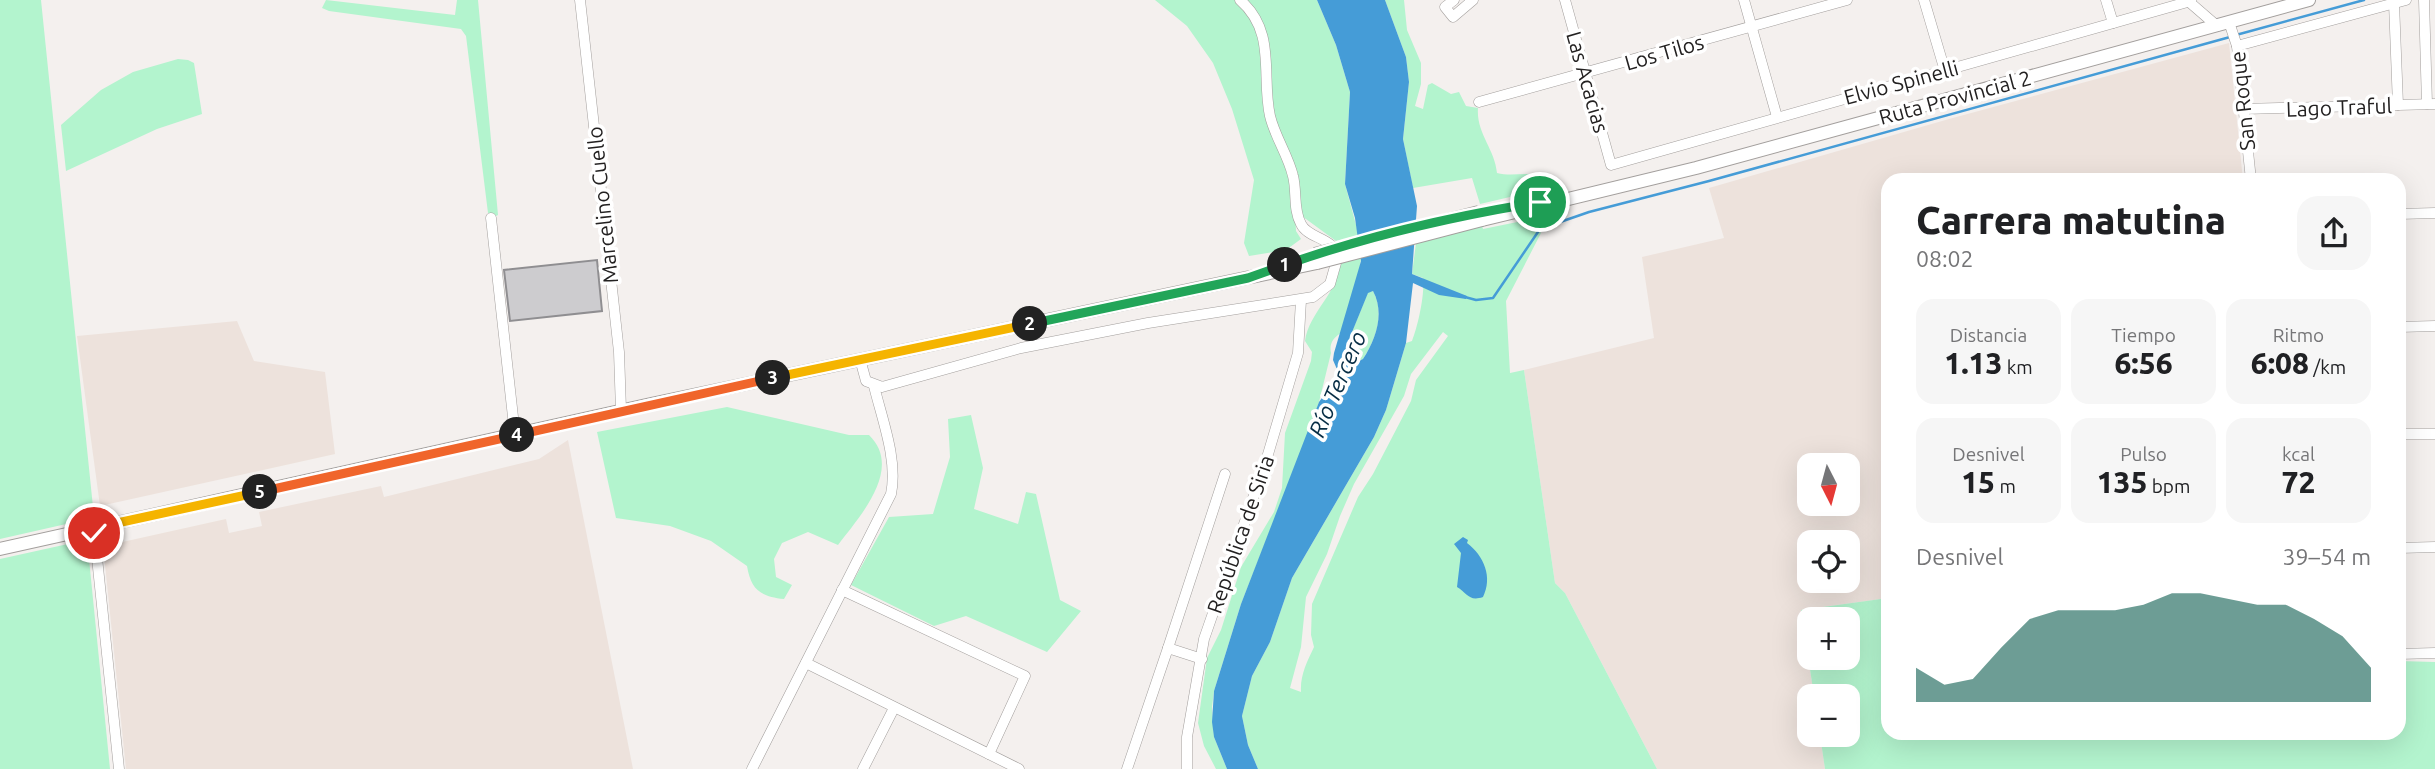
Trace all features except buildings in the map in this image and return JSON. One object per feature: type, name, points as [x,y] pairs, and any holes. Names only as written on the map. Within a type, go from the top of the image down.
[{"type":"main road","name":"Ruta Provincial 2","points":[[0,549],[621,410],[1248,278],[1481,216],[1600,192],[2309,0]]},
{"type":"street","name":"Marcelino Cuello","points":[[580,0],[619,352],[621,410]]},
{"type":"street","points":[[1240,0],[1255,20],[1262,36],[1267,56],[1270,114],[1293,174],[1300,222],[1308,232],[1331,245]]},
{"type":"street","points":[[1454,0],[1445,7],[1453,16],[1473,0]]},
{"type":"street","name":"Las Acacias","points":[[1565,0],[1611,165]]},
{"type":"street","points":[[1744,0],[1777,117]]},
{"type":"street","name":"Los Tilos","points":[[1479,102],[1847,0]]},
{"type":"street","points":[[1924,0],[1945,71]]},
{"type":"street","points":[[2106,0],[2113,23]]},
{"type":"street","points":[[2190,0],[2223,24]]},
{"type":"street","name":"Elvio Spinelli","points":[[1611,165],[2190,0]]},
{"type":"street","points":[[2237,46],[2406,0]]},
{"type":"street","points":[[2424,0],[2431,104]]},
{"type":"street","points":[[2393,4],[2398,105]]},
{"type":"street","name":"San Roque","points":[[2223,24],[2237,46],[2250,173]]},
{"type":"street","name":"Lago Traful","points":[[2244,109],[2431,104]]},
{"type":"street","points":[[2406,214],[2435,213]]},
{"type":"street","points":[[491,218],[515,435]]},
{"type":"street","points":[[860,359],[866,381],[874,386],[891,385],[1033,345],[1149,323],[1301,300],[1324,290],[1334,276],[1336,263]]},
{"type":"street","name":"República de Siria","points":[[1187,769],[1187,737],[1204,639],[1266,461],[1298,353],[1301,300]]},
{"type":"street","points":[[2406,327],[2435,326]]},
{"type":"street","points":[[752,769],[891,494],[894,481],[874,386]]},
{"type":"street","points":[[2406,434],[2435,434]]},
{"type":"street","points":[[1127,769],[1225,474]]},
{"type":"street","points":[[94,528],[119,769]]},
{"type":"street","points":[[2406,548],[2435,547]]},
{"type":"street","points":[[842,590],[1025,676],[989,754]]},
{"type":"street","points":[[1168,648],[1202,659]]},
{"type":"street","points":[[2406,654],[2435,653]]},
{"type":"street","points":[[806,663],[1019,769]]},
{"type":"street","points":[[863,769],[894,708]]},
{"type":"shaded area","points":[[2229,43],[2242,173],[1881,173],[1881,599],[1823,607],[1797,607],[1797,670],[1810,670],[1812,684],[1797,684],[1797,747],[1822,747],[1825,769],[1657,769],[1565,593],[1555,583],[1524,370],[1654,338],[1642,257],[1724,238],[1709,188]]},
{"type":"shaded area","points":[[237,321],[254,361],[325,372],[335,454],[100,506],[77,336]]},
{"type":"shaded area","points":[[568,440],[633,769],[126,769],[104,555],[109,545],[226,519],[229,533],[262,526],[259,512],[381,486],[384,497],[539,459]]},
{"type":"green space","points":[[0,0],[41,0],[93,507],[96,507],[97,517],[0,539]]},
{"type":"green space","points":[[326,0],[455,15],[457,0],[478,0],[498,215],[494,217],[488,213],[466,36],[461,29],[329,11],[322,8]]},
{"type":"green space","points":[[1155,0],[1317,0],[1336,45],[1350,92],[1345,184],[1359,236],[1336,241],[1295,211],[1296,231],[1301,239],[1286,250],[1249,256],[1244,243],[1254,180],[1232,109],[1213,63],[1187,26]]},
{"type":"green space","points":[[1385,0],[1404,0],[1407,30],[1421,63],[1421,84],[1415,106],[1423,109],[1428,85],[1432,83],[1451,94],[1459,92],[1466,106],[1478,108],[1480,125],[1497,173],[1545,176],[1536,191],[1480,204],[1472,178],[1413,188],[1403,139],[1409,82],[1406,57]]},
{"type":"green space","points":[[178,59],[194,63],[202,114],[157,129],[66,171],[61,125],[101,90],[133,72]]},
{"type":"green space","points":[[1532,219],[1541,233],[1506,301],[1510,373],[1524,370],[1555,583],[1565,593],[1657,769],[1258,769],[1248,745],[1242,716],[1252,676],[1270,642],[1292,578],[1374,437],[1386,410],[1406,343],[1412,341],[1417,327],[1423,278],[1412,274],[1416,243],[1482,226],[1483,229]],"holes":[[[1443,332],[1448,336],[1416,380],[1411,401],[1358,497],[1312,604],[1311,635],[1314,647],[1303,674],[1301,692],[1290,688],[1301,647],[1306,597],[1327,554],[1354,484],[1404,396],[1411,374]]]},
{"type":"green space","points":[[1361,258],[1359,274],[1341,333],[1331,344],[1319,402],[1241,604],[1214,691],[1214,737],[1227,769],[1216,769],[1204,746],[1198,723],[1207,658],[1221,630],[1241,567],[1274,512],[1282,488],[1285,433],[1311,361],[1312,352],[1305,341],[1308,331],[1335,283],[1340,263]]},
{"type":"green space","points":[[1373,291],[1379,317],[1372,343],[1363,359],[1348,366],[1344,361],[1346,347],[1368,292]]},
{"type":"green space","points":[[727,407],[849,435],[869,435],[879,448],[882,463],[874,492],[857,521],[838,545],[808,532],[782,543],[774,559],[776,577],[792,585],[784,599],[763,594],[751,581],[747,566],[711,541],[670,526],[616,518],[597,432]]},
{"type":"green space","points":[[971,415],[983,468],[974,509],[1018,524],[1026,492],[1036,494],[1060,600],[1081,611],[1047,652],[966,616],[934,626],[851,585],[889,517],[933,514],[950,457],[948,419]]},
{"type":"green space","points":[[77,542],[88,549],[110,769],[0,769],[0,559]]},
{"type":"green space","points":[[1881,599],[1881,740],[2406,740],[2406,661],[2435,662],[2435,769],[1825,769],[1822,747],[1860,747],[1860,684],[1812,684],[1810,670],[1860,670],[1860,607],[1823,607]]},
{"type":"water","name":"Río Tercero","points":[[1317,0],[1385,0],[1406,57],[1409,82],[1403,139],[1417,206],[1412,274],[1467,296],[1466,299],[1439,295],[1413,283],[1406,343],[1386,410],[1374,437],[1292,578],[1270,642],[1252,676],[1242,716],[1248,745],[1258,769],[1227,769],[1214,737],[1214,691],[1241,604],[1319,402],[1339,374],[1333,360],[1334,353],[1361,261],[1355,218],[1345,184],[1350,92],[1336,45]],"holes":[[[1373,291],[1379,317],[1372,343],[1363,359],[1348,366],[1344,361],[1346,347],[1368,293]]]},
{"type":"water","points":[[1463,537],[1468,540],[1467,543],[1478,554],[1485,567],[1487,582],[1483,597],[1471,598],[1457,587],[1461,553],[1454,544]]},
{"type":"waterway","points":[[2236,35],[2364,0]]},
{"type":"waterway","points":[[1540,229],[1589,212],[2230,37]]},
{"type":"waterway","points":[[1465,297],[1476,300],[1493,298],[1540,229]]},
{"type":"route","points":[[94,533],[94,528],[651,404],[1248,278],[1315,254],[1479,212],[1540,202]]}]
